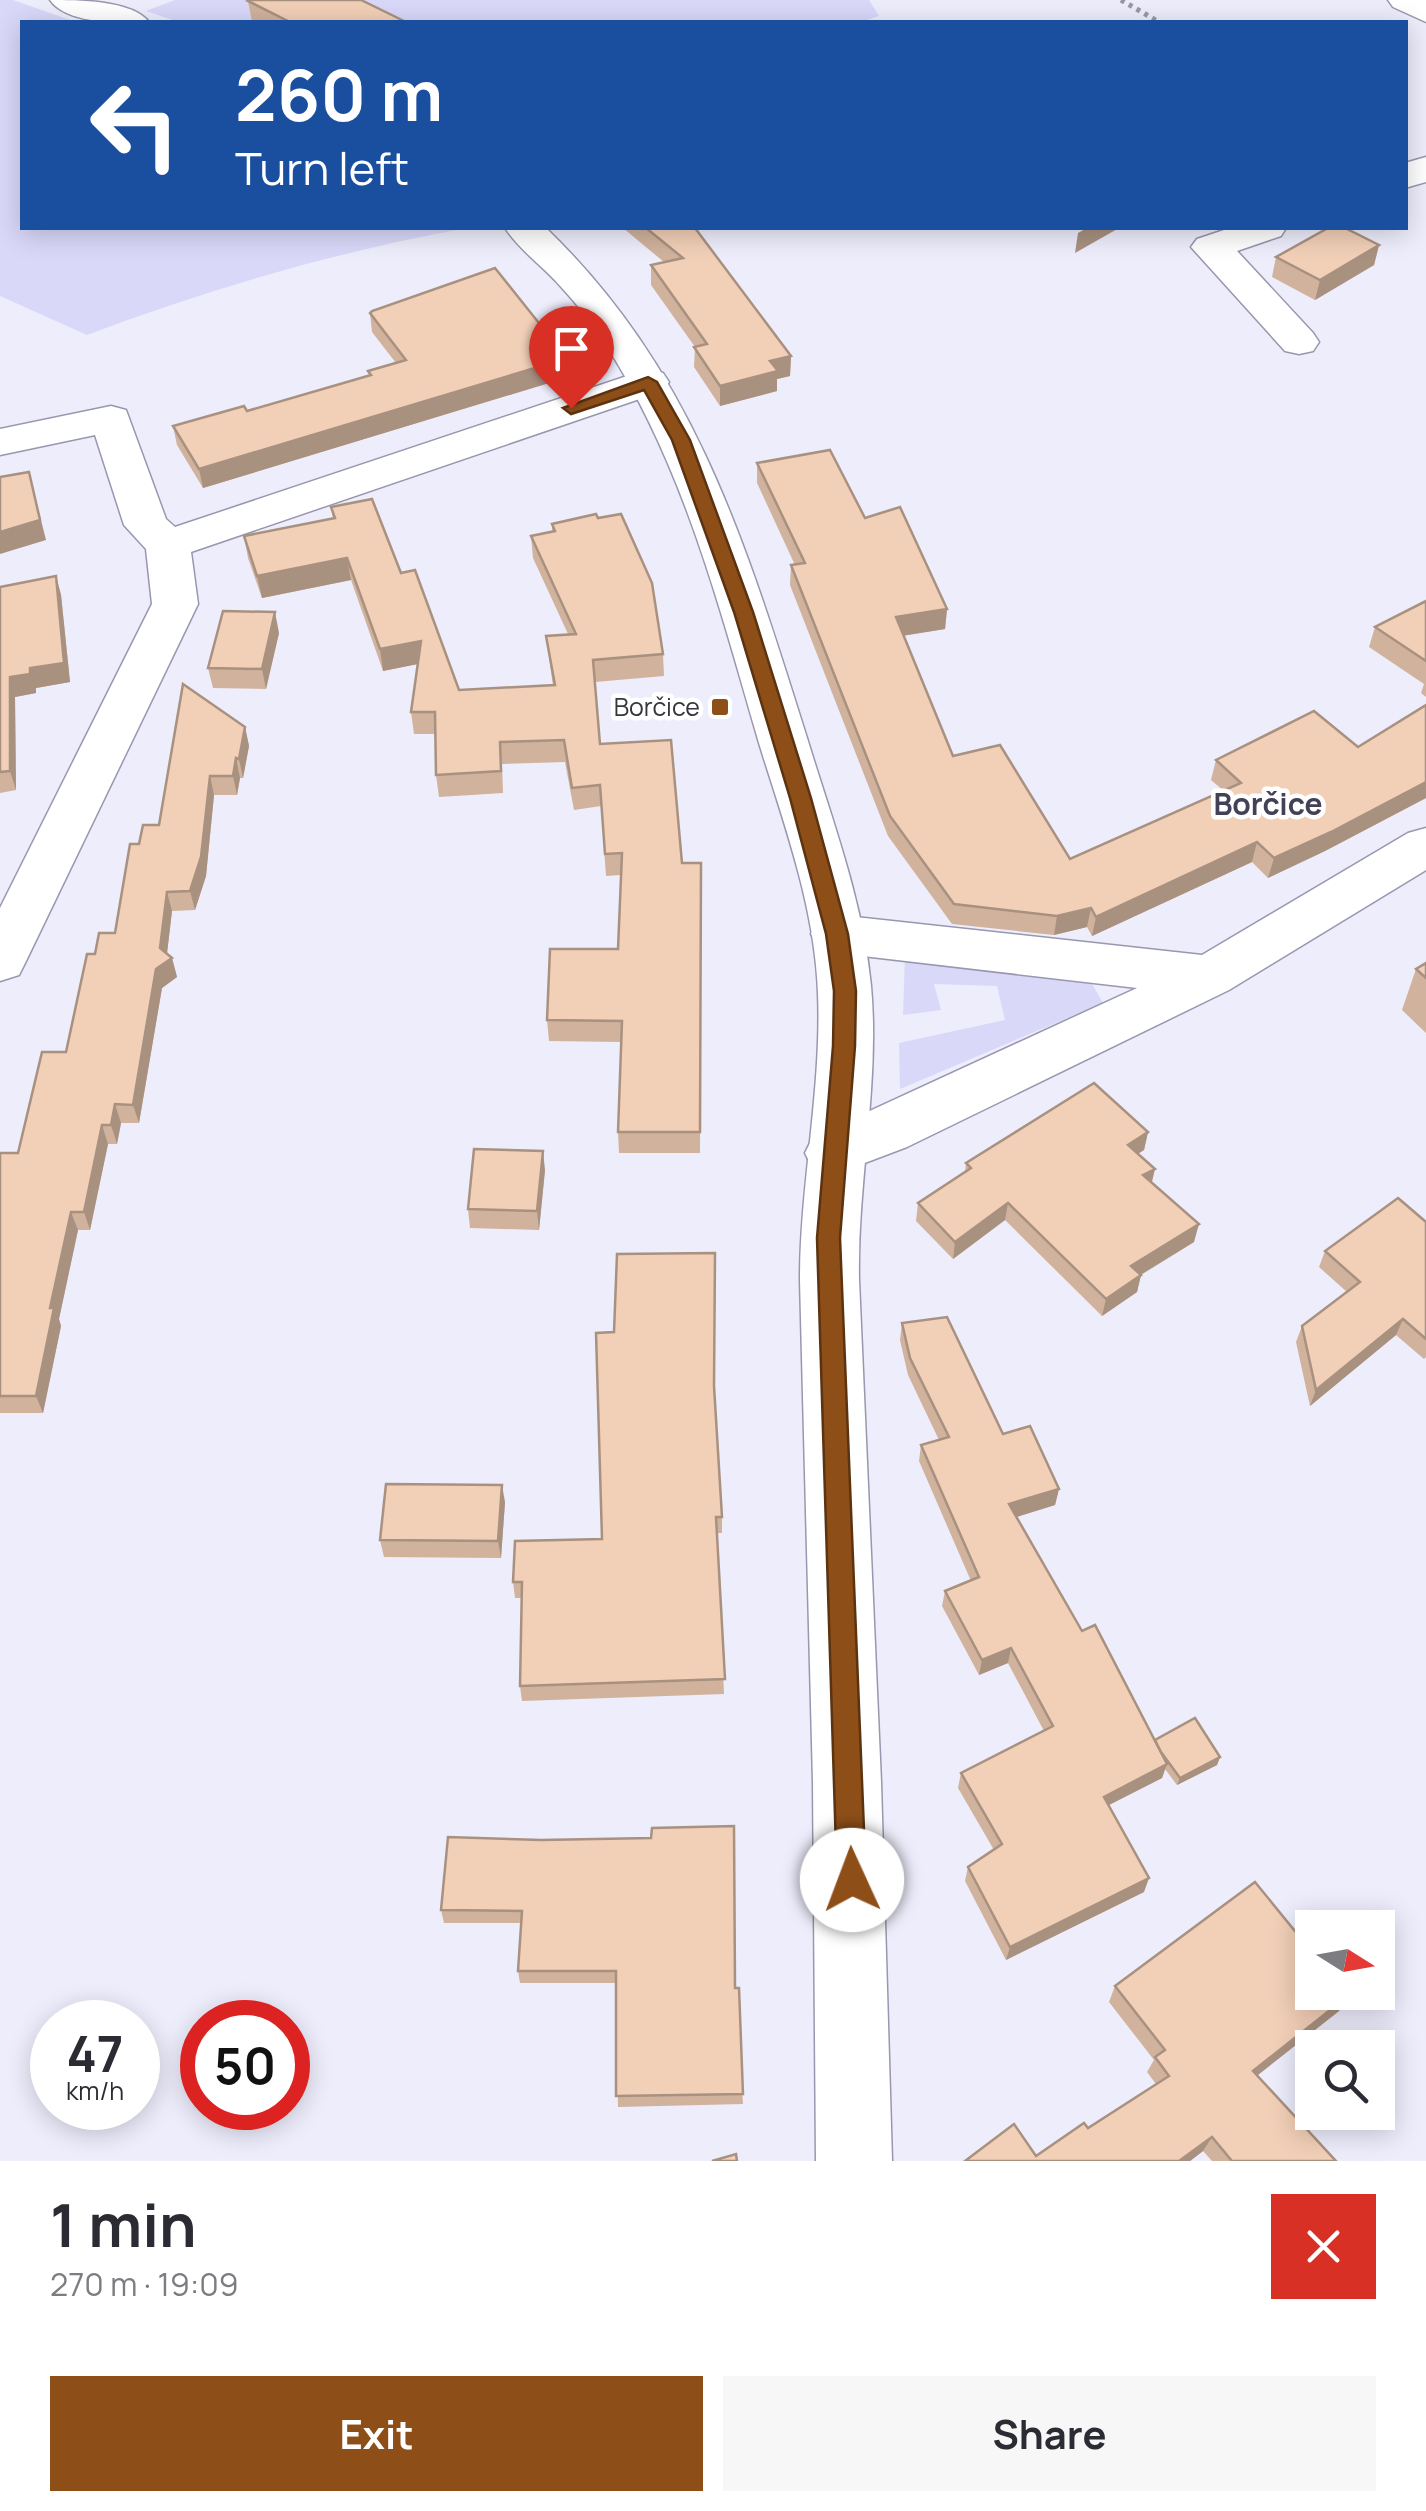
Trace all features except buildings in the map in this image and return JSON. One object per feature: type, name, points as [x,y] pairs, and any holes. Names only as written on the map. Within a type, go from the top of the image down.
[{"type":"street","points":[[67,0],[126,20]]},
{"type":"street","points":[[1405,0],[1426,12]]},
{"type":"street","points":[[526,230],[586,290],[648,382],[681,440],[744,612],[801,798],[837,934],[845,991],[844,1027],[828,1238],[853,1918],[854,2161]]},
{"type":"street","points":[[1261,230],[1211,246],[1300,342]]},
{"type":"street","points":[[168,545],[648,382]]},
{"type":"street","points":[[0,442],[112,419],[146,525],[168,545],[175,604],[0,962]]},
{"type":"street","points":[[833,1152],[1210,976],[1426,846]]},
{"type":"street","points":[[837,934],[1210,976]]},
{"type":"path","points":[[1121,0],[1156,20]]},
{"type":"shaded area","points":[[0,0],[13,0],[70,20],[20,20],[20,230],[457,230],[274,273],[87,335],[0,296]]},
{"type":"shaded area","points":[[175,0],[869,0],[879,16],[867,20],[172,20],[146,11]]},
{"type":"shaded area","points":[[905,956],[1087,975],[1103,1003],[900,1089],[899,1043],[1005,1020],[997,986],[934,984],[941,1010],[903,1015]]},
{"type":"place","name":"Borčice","points":[[720,707]]},
{"type":"district","name":"Borčice","points":[[1268,805]]},
{"type":"route","points":[[571,408],[648,382],[681,440],[744,612],[801,798],[837,934],[845,991],[844,1046],[828,1238],[852,1880]]}]
